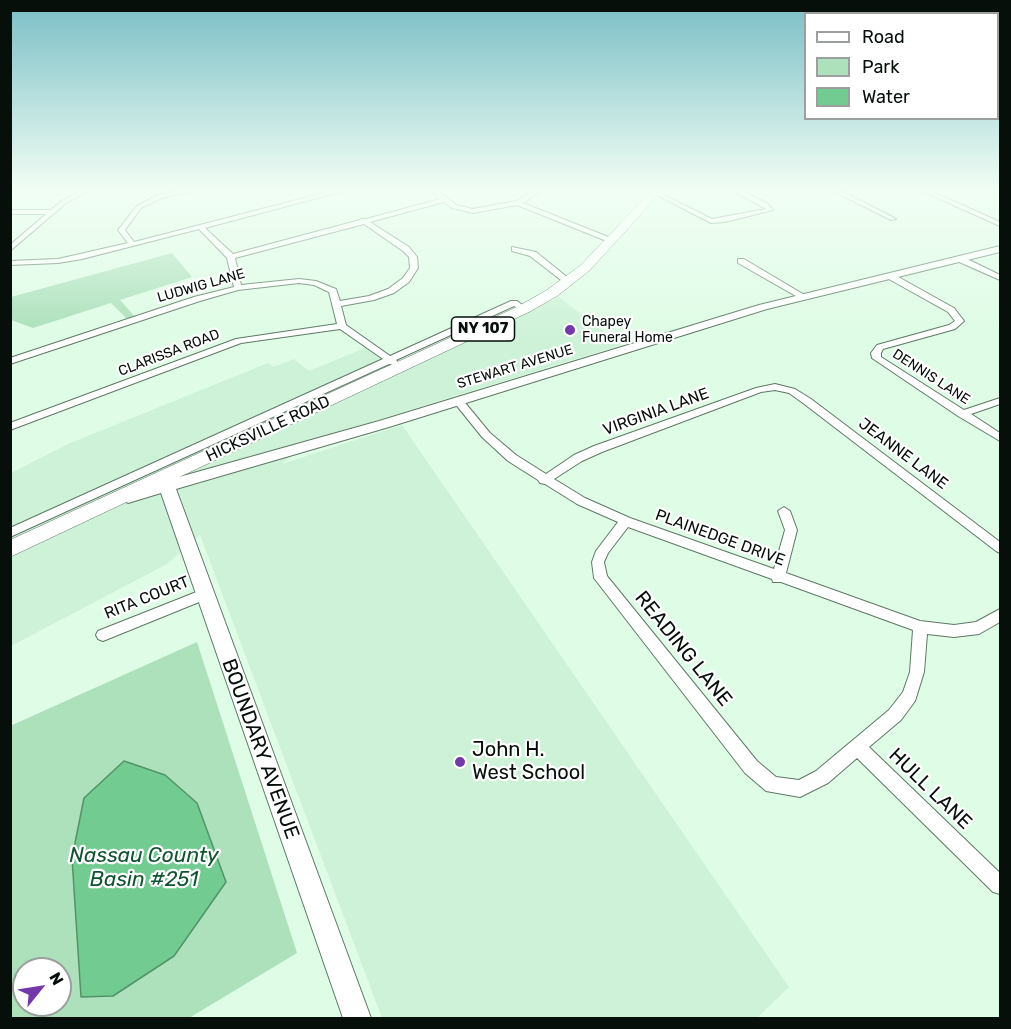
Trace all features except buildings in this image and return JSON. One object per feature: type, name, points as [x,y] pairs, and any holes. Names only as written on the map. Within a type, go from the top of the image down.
[{"type":"main road","name":"HICKSVILLE ROAD","points":[[10,549],[110,503],[166,482],[395,364],[524,309],[569,282],[616,236]]},
{"type":"main road","name":"STEWART AVENUE","points":[[166,482],[458,401],[723,319],[1000,249]]},
{"type":"main road","name":"BOUNDARY AVENUE","points":[[166,482],[357,1018]]},
{"type":"street","points":[[10,249],[25,236]]},
{"type":"street","points":[[126,236],[132,244]]},
{"type":"street","points":[[10,263],[67,260],[164,236]]},
{"type":"street","points":[[210,236],[231,257],[238,288]]},
{"type":"street","points":[[231,257],[306,236]]},
{"type":"street","points":[[387,236],[406,249],[413,257],[414,268],[406,280],[385,294],[338,304],[342,326],[395,364]]},
{"type":"street","points":[[602,236],[612,240]]},
{"type":"street","points":[[515,249],[533,254],[569,282]]},
{"type":"street","points":[[960,259],[1000,278]]},
{"type":"street","points":[[741,261],[804,297]]},
{"type":"street","name":"DENNIS LANE","points":[[890,276],[951,310],[960,321],[952,327],[880,347],[876,353],[877,358],[1000,438]]},
{"type":"street","name":"LUDWIG LANE","points":[[10,361],[238,288],[284,281],[316,283],[333,291],[338,304]]},
{"type":"street","name":"CLARISSA ROAD","points":[[11,426],[239,341],[342,326]]},
{"type":"street","name":"HICKSVILLE ROAD","points":[[10,533],[395,364]]},
{"type":"street","name":"VIRGINIA LANE","points":[[544,480],[598,448],[759,390],[784,389]]},
{"type":"street","name":"JEANNE LANE","points":[[784,389],[807,401],[1000,548]]},
{"type":"street","name":"PLAINEDGE DRIVE","points":[[458,401],[486,435],[544,480],[626,521],[778,578],[920,627],[954,631],[979,628],[1000,615]]},
{"type":"street","points":[[962,414],[1000,401]]},
{"type":"street","points":[[778,578],[790,530],[784,511]]},
{"type":"street","name":"READING LANE","points":[[626,521],[602,551],[598,562],[601,578],[751,767],[772,785],[800,789],[822,777],[857,747]]},
{"type":"street","name":"RITA COURT","points":[[103,635],[204,594]]},
{"type":"street","points":[[857,747],[895,715],[910,696],[917,672],[920,627]]},
{"type":"street","name":"HULL LANE","points":[[857,747],[1000,885]]},
{"type":"shaded area","name":"John H. West School","points":[[559,297],[621,345],[309,441],[282,464],[402,425],[789,987],[757,1018],[382,1018],[200,535],[167,564],[11,646],[11,473],[68,444],[268,363],[273,367],[294,359],[309,371],[365,348],[398,371]]},
{"type":"green space","points":[[172,253],[192,277],[120,300],[137,319],[129,321],[111,303],[33,328],[11,320],[11,297]]},
{"type":"green space","points":[[197,642],[297,953],[189,1018],[11,1018],[10,726]]},
{"type":"water","name":"Nassau County Basin #251","points":[[124,761],[165,775],[197,803],[226,882],[174,956],[113,996],[81,997],[72,858],[84,798]]},
{"type":"place","name":"Chapey Funeral Home","points":[[570,330]]},
{"type":"place","name":"John H. West School","points":[[460,762]]}]
